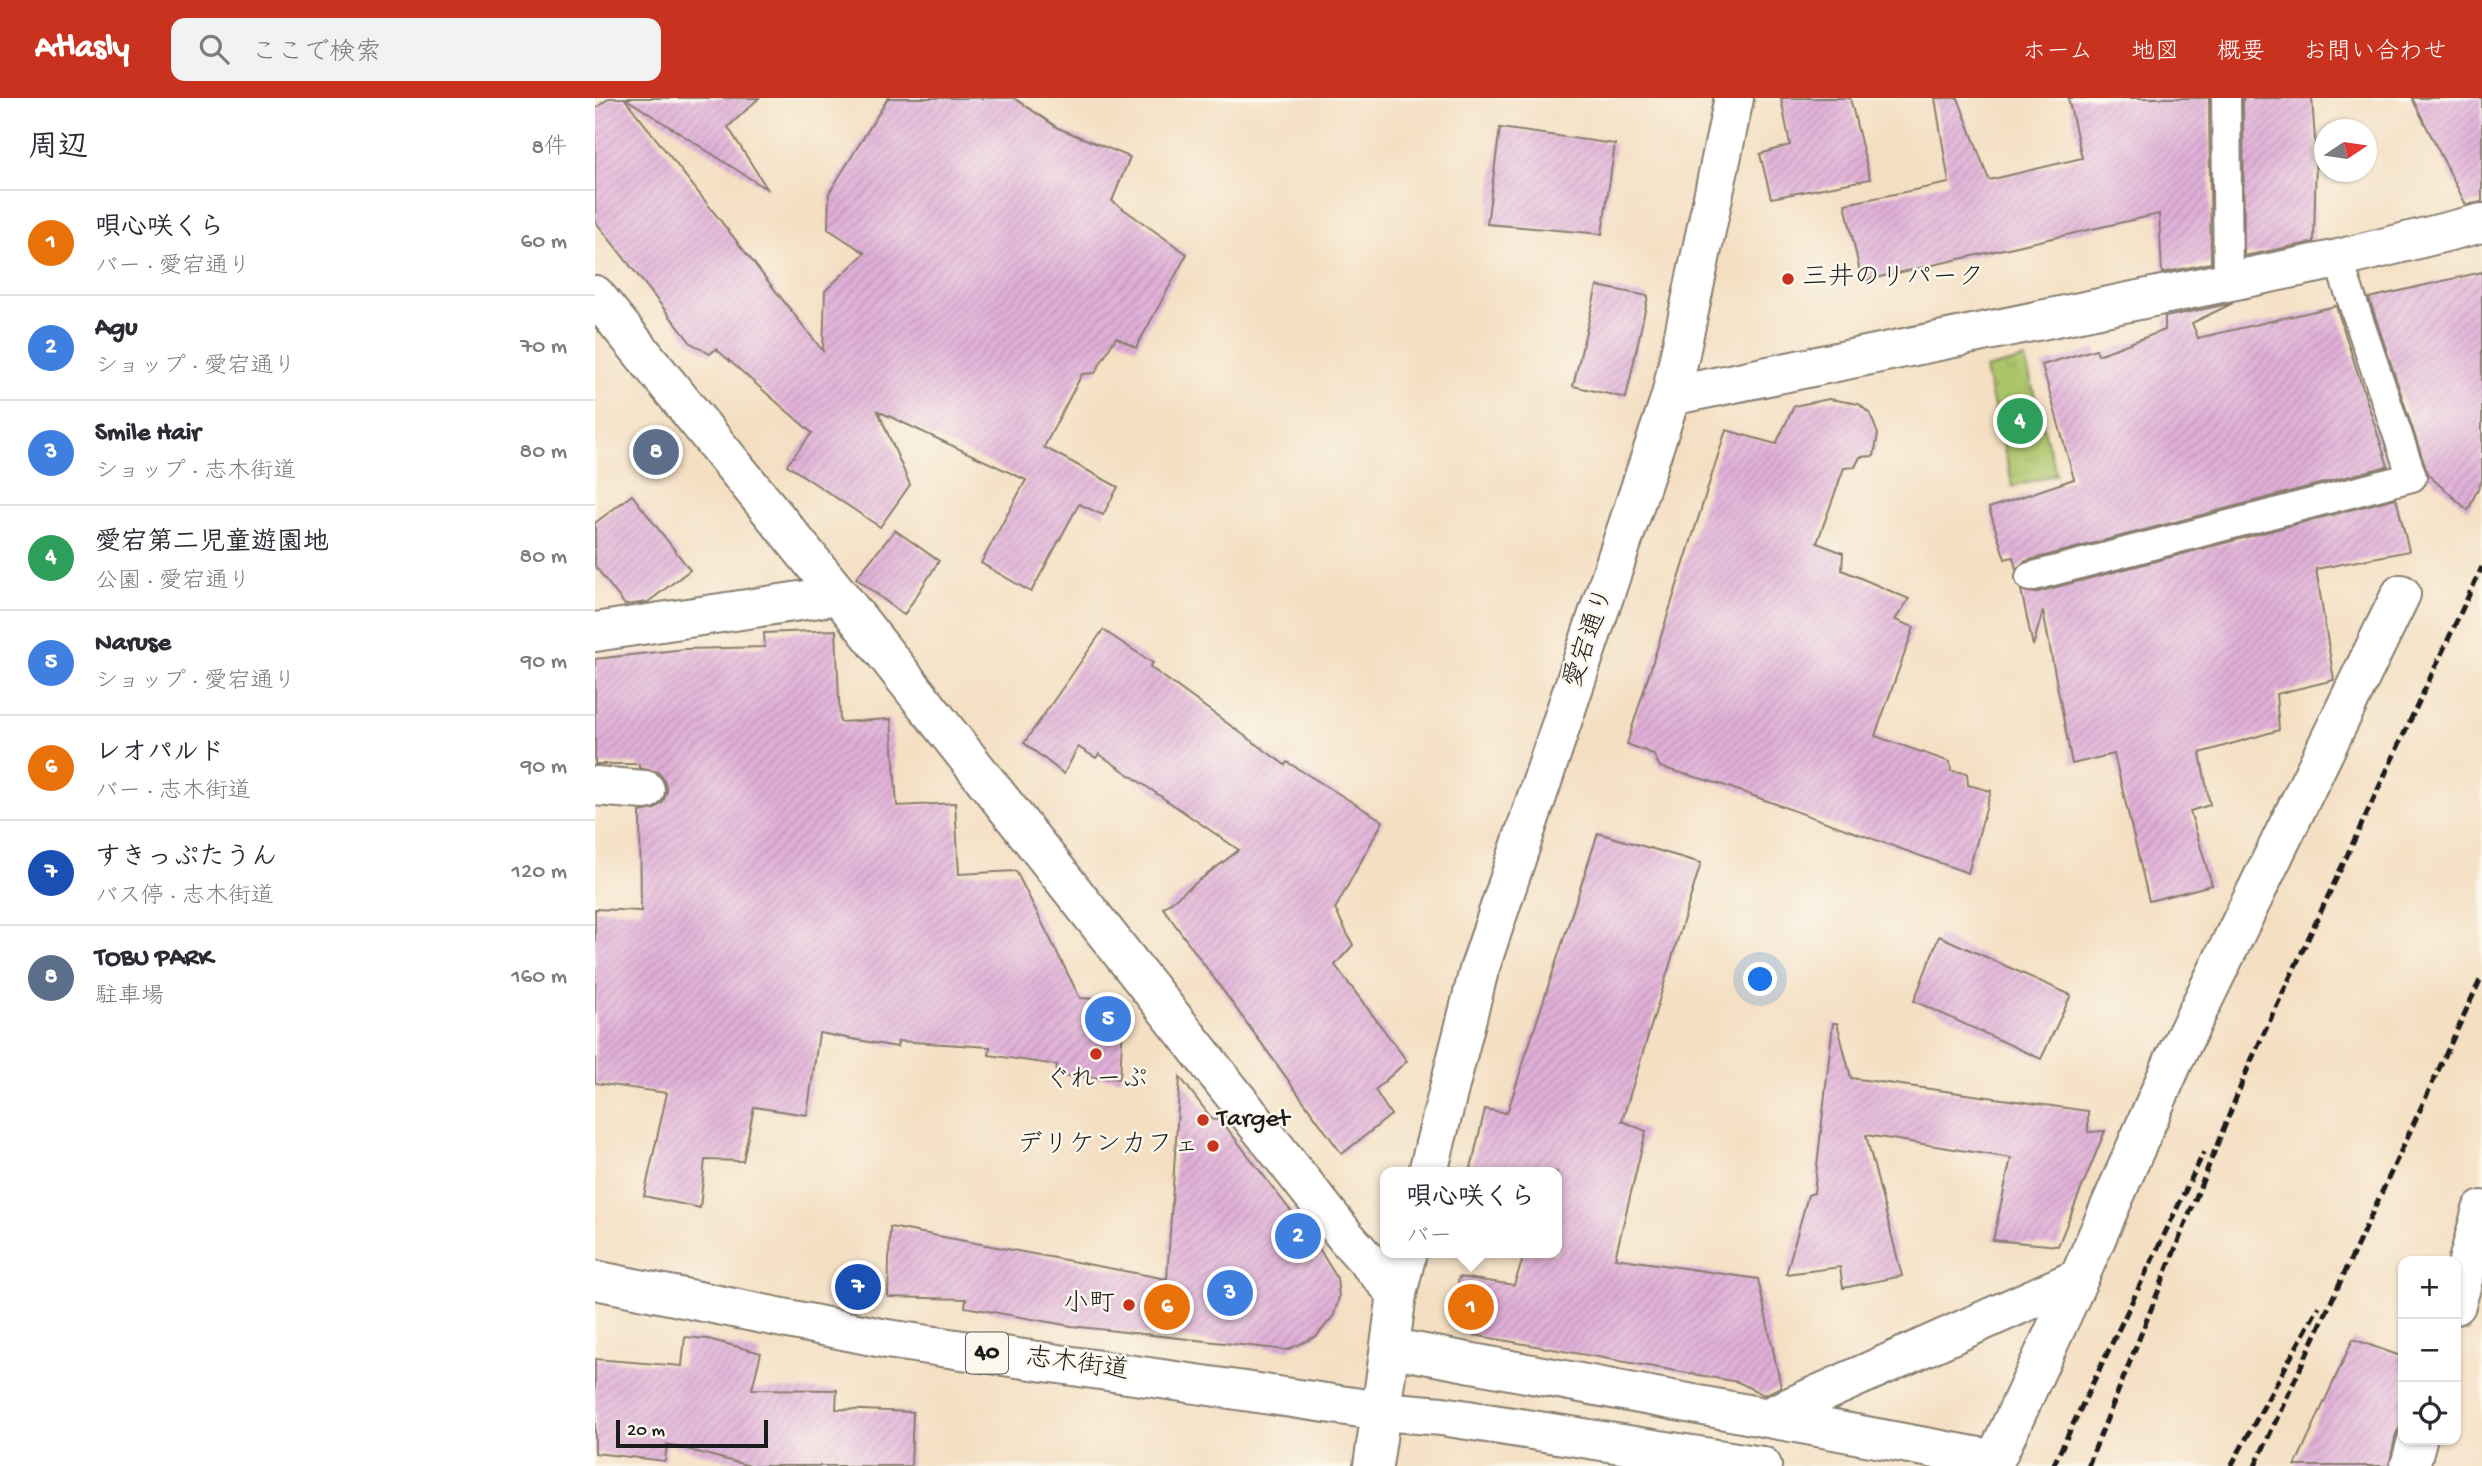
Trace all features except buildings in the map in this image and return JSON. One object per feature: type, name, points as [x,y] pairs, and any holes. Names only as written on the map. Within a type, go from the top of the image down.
[{"type":"street","name":"愛宕通り","points":[[1429,1167],[1479,970],[1671,396],[1734,98]]},
{"type":"street","points":[[1671,396],[2338,259],[2482,223]]},
{"type":"street","points":[[595,295],[839,595],[1346,1237],[1397,1294]]},
{"type":"street","points":[[1392,1348],[1768,1417],[1994,1463],[2079,1278],[2173,1062],[2401,594]]},
{"type":"street","points":[[595,632],[839,595]]},
{"type":"street","points":[[595,786],[645,790]]},
{"type":"street","points":[[2461,1287],[2482,1210]]},
{"type":"street","points":[[1373,1466],[1392,1348],[1397,1294],[1406,1258]]},
{"type":"street","points":[[1768,1417],[2079,1278]]},
{"type":"street","name":"志木街道","points":[[595,1280],[887,1339],[1381,1411],[1442,1416],[1762,1466]]},
{"type":"street","points":[[2461,1311],[2482,1311]]},
{"type":"street","points":[[2410,1466],[2416,1445]]},
{"type":"lane","points":[[2226,98],[2228,281]]},
{"type":"lane","points":[[2030,577],[2412,477],[2338,259]]},
{"type":"green space","points":[[2025,359],[2056,474],[2013,487],[1985,369]]},
{"type":"railway","points":[[2088,1466],[2250,1063],[2482,567]]},
{"type":"railway","points":[[2255,1466],[2482,976]]},
{"type":"railway","points":[[2053,1466],[2204,1152]]},
{"type":"railway","points":[[2231,1466],[2319,1306]]},
{"type":"place","name":"三井のリパーク","points":[[1788,279]]},
{"type":"place","name":"愛宕第二児童遊園地","points":[[2020,421]]},
{"type":"place","name":"TOBU PARK","points":[[656,452]]},
{"type":"place","name":"Naruse","points":[[1108,1019]]},
{"type":"place","name":"ぐれーぷ","points":[[1096,1054]]},
{"type":"place","name":"Target","points":[[1203,1120]]},
{"type":"place","name":"デリケンカフェ","points":[[1213,1146]]},
{"type":"place","name":"Agu","points":[[1298,1236]]},
{"type":"place","name":"すきっぷたうん","points":[[858,1287]]},
{"type":"place","name":"Smile Hair","points":[[1230,1293]]},
{"type":"place","name":"小町","points":[[1129,1305]]},
{"type":"place","name":"レオパルド","points":[[1167,1307]]},
{"type":"place","name":"唄心咲くら","points":[[1471,1307]]}]
